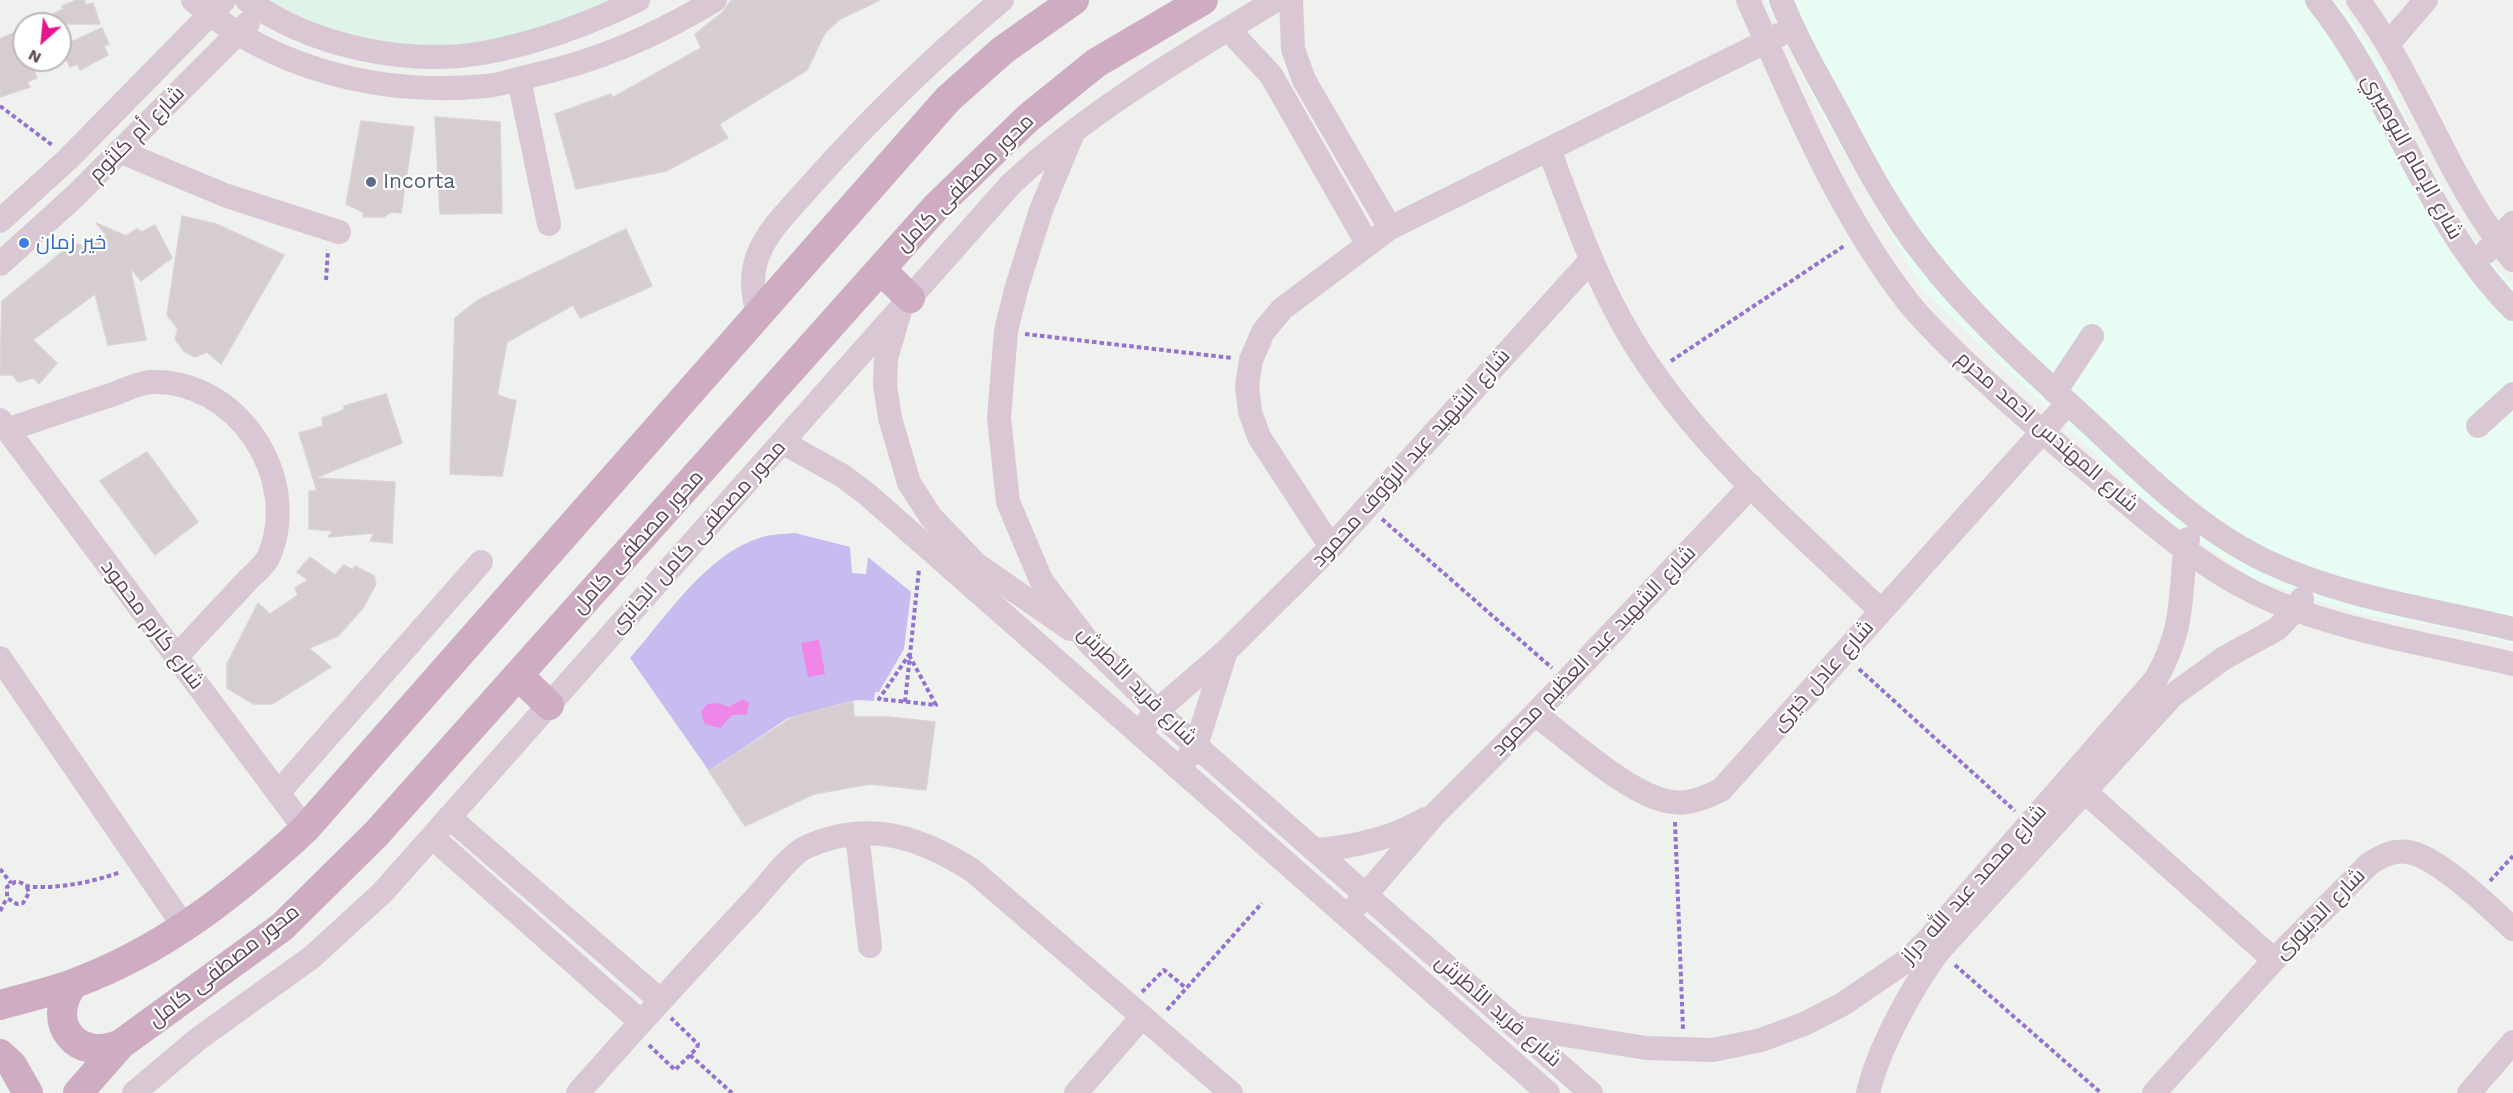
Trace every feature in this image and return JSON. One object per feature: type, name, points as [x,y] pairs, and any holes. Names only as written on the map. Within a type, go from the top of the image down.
[{"type":"main road","points":[[0,1005],[73,984],[106,971],[184,928],[245,885],[305,829],[948,99],[1003,50],[1074,0]]},
{"type":"main road","name":"محور مصطفى كامل","points":[[78,1093],[121,1044],[282,927],[385,824],[937,206],[1028,118],[1096,63],[1203,0]]},
{"type":"main road","points":[[880,270],[906,303]]},
{"type":"main road","points":[[519,676],[549,705]]},
{"type":"main road","points":[[73,984],[65,995],[61,1009],[63,1024],[69,1036],[80,1046],[94,1051],[108,1050],[121,1044]]},
{"type":"main road","points":[[0,1054],[12,1065],[28,1093]]},
{"type":"street","points":[[193,0],[218,8],[237,35],[296,62],[358,81],[423,89],[488,86],[608,55],[661,30],[715,0]]},
{"type":"street","points":[[259,3],[297,28],[368,50],[425,57],[482,53],[591,23],[638,0]]},
{"type":"street","points":[[758,313],[754,299],[754,269],[768,237],[874,117],[939,55],[1002,0]]},
{"type":"street","name":"محور مصطفى كامل الجانبى","points":[[134,1093],[182,1052],[312,957],[383,892],[1011,184],[1073,133],[1228,29],[1276,0]]},
{"type":"street","points":[[1291,0],[1293,50],[1304,80],[1390,228]]},
{"type":"street","name":"شارع المهندس احمد محرم","points":[[1748,0],[1817,151],[1862,234],[1910,305],[1958,355],[2040,432],[2185,550],[2228,579],[2319,619],[2513,664]]},
{"type":"street","name":"شارع المهندس احمد محرم","points":[[1781,0],[1793,29],[1890,208],[1925,257],[2011,351],[2153,482],[2195,517],[2241,548],[2269,563],[2313,580],[2513,628]]},
{"type":"street","name":"شارع الإمام البوصيري","points":[[2317,0],[2361,63],[2473,266],[2513,309]]},
{"type":"street","points":[[2388,44],[2426,0]]},
{"type":"street","name":"شارع أم كلثوم","points":[[0,264],[237,35],[259,3]]},
{"type":"street","name":"شارع الإمام البوصيري","points":[[2371,5],[2388,44],[2472,201],[2497,241],[2513,261]]},
{"type":"street","name":"شارع أم كلثوم","points":[[0,221],[68,159],[218,8]]},
{"type":"street","points":[[275,53],[274,41],[280,31],[297,28]]},
{"type":"street","points":[[1228,29],[1271,75],[1367,243]]},
{"type":"street","points":[[1331,548],[1258,437],[1250,412],[1247,387],[1251,360],[1263,332],[1282,309],[1367,243],[1390,228],[1793,29]]},
{"type":"street","points":[[519,79],[549,224]]},
{"type":"street","name":"شارع فريد الأطرش","points":[[1073,133],[1030,240],[1006,331],[999,418],[1008,502],[1041,580],[1089,643],[1157,711],[1591,1093]]},
{"type":"street","points":[[1549,149],[1591,260],[1620,318],[1654,373],[1690,420],[1751,486],[1881,611]]},
{"type":"street","points":[[119,151],[227,196],[339,232]]},
{"type":"street","points":[[2473,266],[2513,223]]},
{"type":"street","name":"شارع الشهيد عبد الرؤوف محمود","points":[[1146,740],[1149,720],[1157,711],[1226,651],[1331,548],[1591,260]]},
{"type":"street","points":[[2488,284],[2513,261]]},
{"type":"street","points":[[906,303],[886,358],[885,385],[890,418],[909,483],[931,517],[976,564],[1089,643]]},
{"type":"street","name":"شارع عادل خيرى","points":[[1535,714],[1637,790],[1674,803],[1701,799],[1721,790],[2040,432],[2062,397],[2092,336]]},
{"type":"street","points":[[3,425],[149,382],[174,384],[198,392],[226,408],[255,438],[267,460],[276,492],[275,534],[268,558],[177,657]]},
{"type":"street","points":[[2478,426],[2513,394]]},
{"type":"street","name":"شارع كارم محمود","points":[[3,425],[305,829]]},
{"type":"street","name":"شارع فريد الأطرش","points":[[782,442],[843,476],[922,542],[1548,1093]]},
{"type":"street","name":"شارع الشهيد عبد العظيم محمود","points":[[1347,916],[1435,814],[1567,681],[1751,486]]},
{"type":"street","name":"شارع محمد عبد الله دراز","points":[[2165,687],[2170,654],[2179,628],[2185,550],[2195,517]]},
{"type":"street","points":[[278,793],[481,562]]},
{"type":"street","name":"شارع محمد عبد الله دراز","points":[[1516,1027],[1647,1048],[1713,1050],[1761,1040],[1844,1004],[1906,961],[1933,946],[2165,687],[2224,658],[2277,628],[2295,610],[2313,580]]},
{"type":"street","name":"شارع الشهيد عبد الرؤوف محمود","points":[[1196,746],[1226,651]]},
{"type":"street","points":[[1,662],[184,928]]},
{"type":"street","points":[[1172,762],[1184,760],[1196,746]]},
{"type":"street","points":[[2077,784],[2274,960]]},
{"type":"street","name":"شارع محمد عبد الله دراز","points":[[1868,1093],[1894,1027],[1921,976],[1933,946],[2029,824],[2077,784]]},
{"type":"street","name":"شارع الشهيد عبد العظيم محمود","points":[[1315,850],[1340,848],[1382,839],[1435,814]]},
{"type":"street","points":[[449,817],[647,1014]]},
{"type":"street","points":[[578,1093],[647,1014],[802,849],[835,837],[871,833],[906,837],[940,850],[972,870],[1231,1093]]},
{"type":"street","points":[[857,834],[870,946]]},
{"type":"street","points":[[432,837],[647,1014]]},
{"type":"street","name":"شارع الدينورى","points":[[2154,1093],[2274,960],[2369,864],[2388,854],[2409,852],[2423,857],[2477,895],[2513,929]]},
{"type":"street","points":[[1076,1093],[1142,1016]]},
{"type":"street","points":[[2469,1093],[2513,1042]]},
{"type":"path","points":[[0,106],[68,159]]},
{"type":"path","points":[[326,280],[326,256],[339,232]]},
{"type":"path","points":[[1654,373],[1862,234]]},
{"type":"path","points":[[1006,331],[1251,360]]},
{"type":"path","points":[[1368,507],[1567,681]]},
{"type":"path","points":[[905,702],[922,542]]},
{"type":"path","points":[[1843,654],[2029,824]]},
{"type":"path","points":[[909,655],[936,705],[879,699],[909,655]]},
{"type":"path","points":[[1674,803],[1682,1013]]},
{"type":"path","points":[[2477,895],[2513,856]]},
{"type":"path","points":[[27,887],[84,883],[123,871],[139,861]]},
{"type":"path","points":[[0,869],[11,884]]},
{"type":"path","points":[[0,911],[7,898],[7,887],[20,881],[27,887],[29,893],[23,903],[17,904],[7,898]]},
{"type":"path","points":[[1142,1016],[1186,988],[1262,903]]},
{"type":"path","points":[[1933,946],[2101,1093]]},
{"type":"path","points":[[1142,1016],[1164,969],[1186,988]]},
{"type":"path","points":[[647,1014],[698,1044],[690,1056],[674,1070],[647,1014]]},
{"type":"path","points":[[690,1056],[732,1093]]},
{"type":"shaded area","points":[[1765,0],[2334,0],[2350,16],[2387,75],[2414,136],[2462,225],[2488,259],[2513,285],[2513,644],[2451,628],[2364,615],[2255,580],[2160,515],[1924,291],[1815,102]]},
{"type":"shaded area","points":[[795,533],[850,547],[852,573],[866,574],[868,557],[911,592],[904,649],[879,692],[875,692],[874,701],[857,700],[788,718],[709,771],[630,658],[689,588],[723,557],[742,545],[762,537]]},
{"type":"shaded area","points":[[819,640],[825,674],[808,677],[801,643]]},
{"type":"shaded area","points":[[743,699],[749,703],[747,714],[732,715],[720,728],[705,724],[701,712],[707,704],[718,703],[729,707]]},
{"type":"sand","points":[[270,0],[638,0],[591,23],[425,57],[261,10]]},
{"type":"building","points":[[77,0],[84,0],[86,5],[93,3],[100,24],[72,24],[72,12],[57,12],[64,9],[62,6]]},
{"type":"building","points":[[731,0],[880,0],[840,19],[825,33],[807,70],[719,124],[728,138],[666,171],[576,189],[555,114],[611,94],[612,98],[701,48],[695,34],[723,12]]},
{"type":"building","points":[[102,28],[109,44],[104,46],[108,55],[80,70],[78,64],[72,66],[72,42]]},
{"type":"building","points":[[12,34],[12,72],[35,72],[37,78],[27,82],[30,87],[0,97],[0,39]]},
{"type":"building","points":[[435,117],[500,122],[502,213],[440,214]]},
{"type":"building","points":[[361,121],[414,127],[401,213],[391,212],[384,217],[363,217],[363,212],[346,204]]},
{"type":"building","points":[[182,216],[216,224],[284,255],[221,364],[207,352],[195,357],[185,352],[175,339],[178,329],[167,315]]},
{"type":"building","points":[[96,223],[126,236],[137,229],[142,232],[155,225],[172,258],[141,281],[130,267],[146,340],[108,345],[95,294],[33,340],[57,363],[39,384],[34,378],[18,382],[13,375],[0,375],[2,301],[62,252],[78,244],[85,247],[107,236]]},
{"type":"building","points":[[626,229],[652,286],[580,318],[573,305],[507,342],[497,395],[516,401],[502,476],[450,474],[455,318],[478,300]]},
{"type":"building","points":[[386,394],[402,443],[315,478],[395,482],[392,543],[370,541],[374,533],[328,537],[333,531],[309,529],[309,491],[317,491],[299,433],[323,426],[322,418],[344,410],[344,406]]},
{"type":"building","points":[[147,452],[198,522],[155,555],[100,481]]},
{"type":"building","points":[[310,557],[335,575],[344,565],[353,570],[355,566],[374,576],[376,584],[363,608],[338,636],[309,648],[331,667],[272,704],[254,704],[227,688],[227,664],[258,603],[270,614],[298,595],[295,588],[308,580],[297,572]]},
{"type":"building","points":[[853,701],[854,717],[889,717],[935,722],[926,790],[870,784],[814,794],[745,826],[709,771],[793,717]]},
{"type":"place","name":"Incorta","points":[[371,182]]},
{"type":"place","name":"خير زمان","points":[[24,243]]}]
